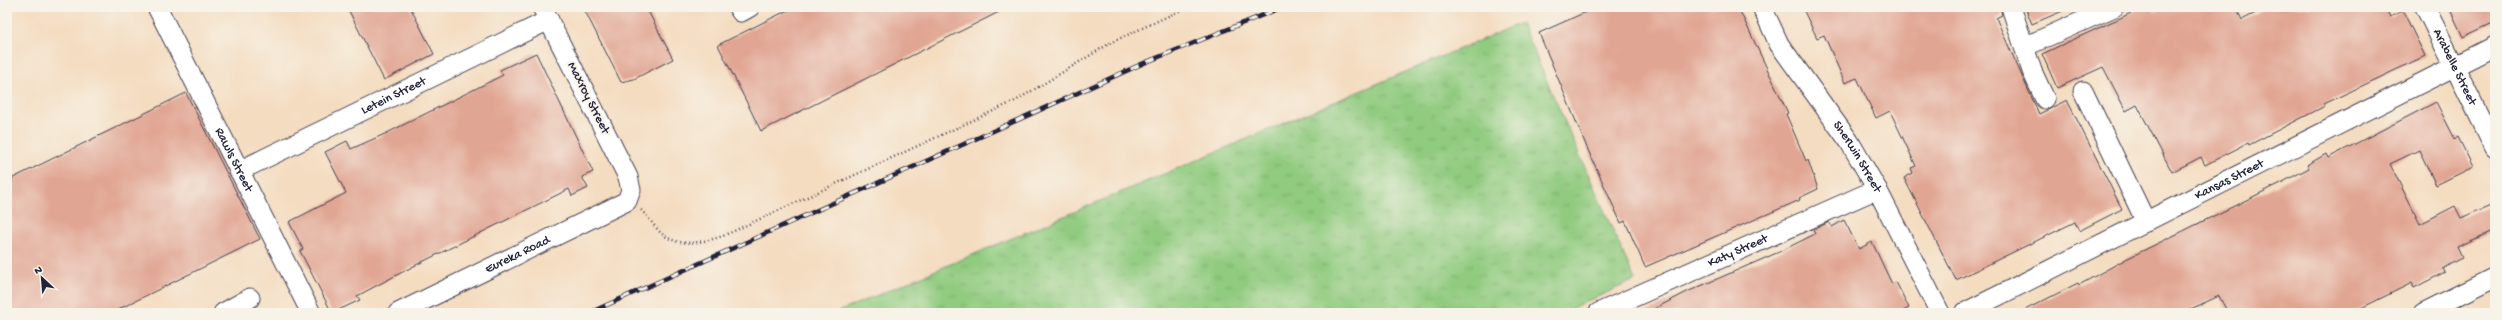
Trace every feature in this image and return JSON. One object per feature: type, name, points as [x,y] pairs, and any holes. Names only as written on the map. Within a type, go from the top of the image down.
[{"type":"street","name":"Rawls Street","points":[[157,7],[311,313]]},
{"type":"street","points":[[738,7],[740,12],[750,7]]},
{"type":"street","name":"Sherwin Street","points":[[1762,7],[1779,44],[1849,141],[1877,188],[1940,313]]},
{"type":"street","points":[[2011,7],[2024,47],[2046,99]]},
{"type":"street","points":[[2024,47],[2114,7]]},
{"type":"street","name":"Arabelle Street","points":[[2425,7],[2495,148]]},
{"type":"street","name":"Letein Street","points":[[239,171],[545,14]]},
{"type":"street","name":"Maxroy Street","points":[[545,14],[628,177],[629,196]]},
{"type":"street","name":"Kansas Street","points":[[1964,313],[2495,46]]},
{"type":"street","points":[[2083,91],[2146,222]]},
{"type":"street","name":"Katy Street","points":[[1598,313],[1877,188]]},
{"type":"street","name":"Eureka Road","points":[[398,313],[629,196]]},
{"type":"street","points":[[2423,313],[2495,277]]},
{"type":"street","points":[[223,313],[250,298]]},
{"type":"path","points":[[629,196],[658,230],[670,239],[685,244],[700,243],[723,236],[1017,100],[1112,42],[1188,7]]},
{"type":"green space","points":[[1521,23],[1635,280],[1561,313],[835,313]]},
{"type":"building","points":[[347,7],[410,7],[434,54],[384,80]]},
{"type":"building","points":[[583,7],[646,7],[673,59],[634,79],[621,82]]},
{"type":"building","points":[[794,7],[1009,7],[761,131],[718,45]]},
{"type":"building","points":[[1597,7],[1738,7],[1788,113],[1786,114],[1806,161],[1808,160],[1818,189],[1799,198],[1800,200],[1645,267],[1625,221],[1621,223],[1588,150],[1539,33]]},
{"type":"building","points":[[1802,7],[2000,7],[2002,15],[1996,18],[2039,114],[2067,100],[2122,209],[2079,231],[2075,222],[1956,280],[1904,178],[1913,173],[1911,168],[1916,166],[1890,111],[1876,118],[1857,78],[1845,83],[1824,35],[1817,38]]},
{"type":"building","points":[[2025,7],[2072,7],[2032,24]]},
{"type":"building","points":[[2144,7],[2153,7],[2155,12],[2165,7],[2236,7],[2242,20],[2267,7],[2385,7],[2390,17],[2403,11],[2425,56],[2324,104],[2325,106],[2249,145],[2248,143],[2205,165],[2201,157],[2172,172],[2137,105],[2126,111],[2103,67],[2057,88],[2042,54]]},
{"type":"building","points":[[2449,7],[2495,7],[2495,22],[2463,37]]},
{"type":"building","points":[[536,53],[593,172],[582,177],[588,188],[572,196],[569,189],[412,267],[357,296],[360,300],[332,313],[300,251],[303,249],[289,222],[346,193],[325,152],[347,141],[351,149],[387,133],[503,75],[500,70]]},
{"type":"building","points":[[186,93],[260,239],[111,313],[7,313],[7,181]]},
{"type":"building","points":[[2436,102],[2455,139],[2458,137],[2473,167],[2436,185],[2419,150],[2390,164],[2420,224],[2455,206],[2461,218],[2495,203],[2495,230],[2457,247],[2462,258],[2443,269],[2445,272],[2414,288],[2412,283],[2351,313],[2228,313],[2219,296],[2182,313],[2019,313],[2078,283],[2079,285],[2126,259],[2279,184],[2309,168],[2307,165],[2326,154],[2328,158]]},
{"type":"building","points":[[1844,220],[1859,249],[1872,242],[1892,284],[1896,282],[1909,308],[1899,313],[1646,313],[1687,292],[1779,252],[1815,234],[1813,230],[1829,222],[1832,227]]},
{"type":"railway","points":[[589,313],[1144,63],[1283,7]]}]
